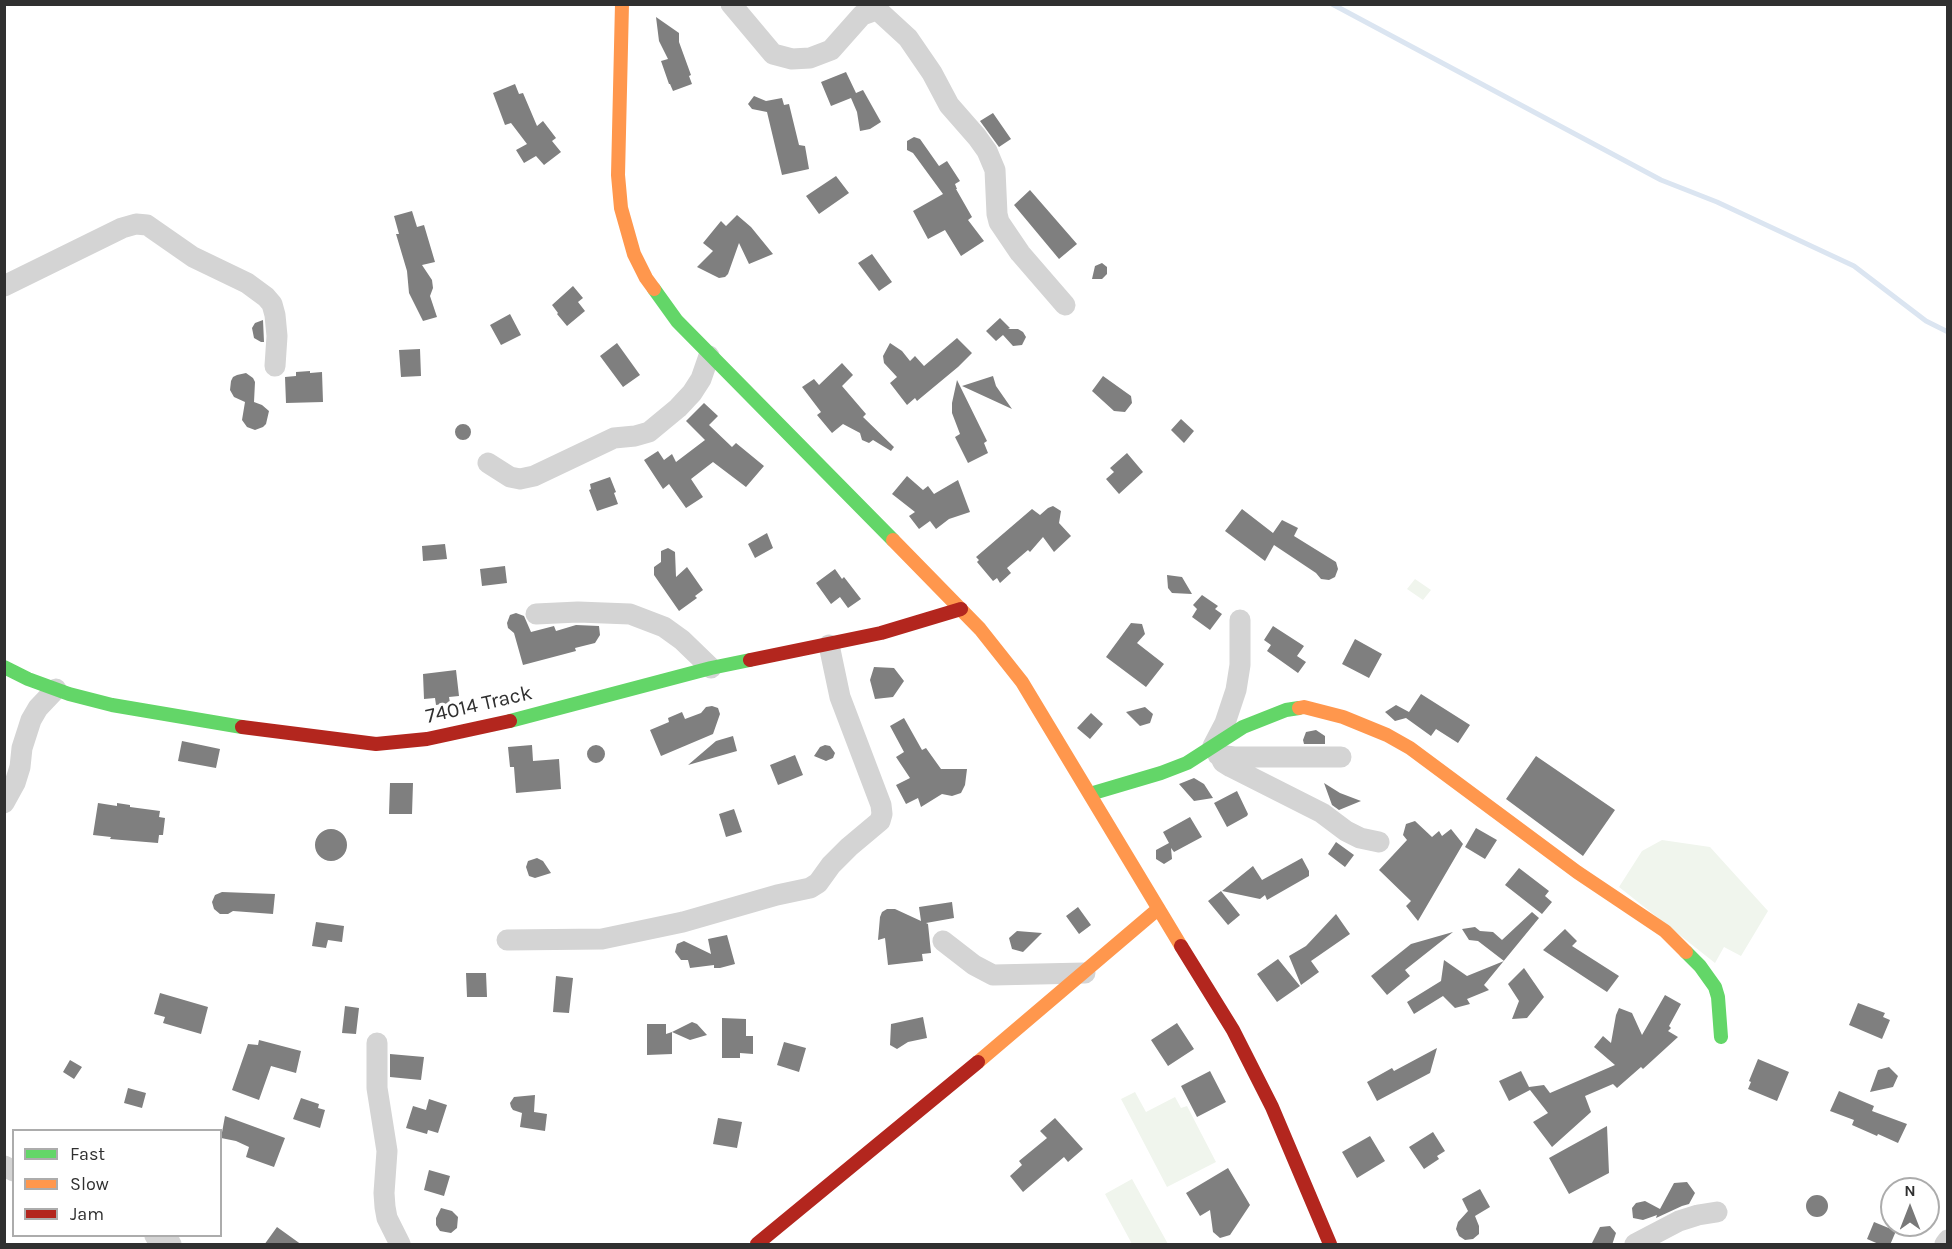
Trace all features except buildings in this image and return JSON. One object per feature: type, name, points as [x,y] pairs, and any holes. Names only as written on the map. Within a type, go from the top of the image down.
[{"type":"street","points":[[622,4],[618,174],[621,208],[627,233],[642,270],[660,300],[709,356],[961,609],[1022,682],[1233,1030],[1272,1107],[1330,1245]]},
{"type":"street","points":[[731,4],[773,54],[792,59],[810,58],[831,50],[862,15],[874,7],[908,39],[932,73],[949,105],[987,151],[995,170],[999,222],[1020,253],[1065,304]]},
{"type":"street","points":[[4,286],[122,228],[136,224],[147,225],[193,257],[247,283],[266,297],[272,304],[275,315],[276,366]]},
{"type":"street","points":[[488,463],[510,477],[520,479],[534,476],[614,438],[649,432],[692,393],[701,379],[709,356]]},
{"type":"street","name":"74014 Track","points":[[4,667],[56,689],[112,705],[176,717],[376,744],[427,739],[519,719],[711,668],[881,633],[961,609]]},
{"type":"street","points":[[536,614],[578,612],[630,614],[664,627],[682,639],[711,668]]},
{"type":"street","points":[[1213,751],[1236,690],[1240,657],[1240,620]]},
{"type":"street","points":[[507,940],[602,939],[683,922],[810,888],[818,883],[831,865],[880,821],[882,814],[881,805],[846,717],[829,645]]},
{"type":"street","points":[[4,803],[15,783],[22,748],[31,720],[38,708],[56,689]]},
{"type":"street","points":[[1090,794],[1187,763],[1213,751],[1243,727],[1286,710],[1304,707],[1343,717],[1387,735],[1410,748],[1577,872],[1665,931],[1700,966],[1715,987],[1721,1037]]},
{"type":"street","points":[[1213,751],[1341,757]]},
{"type":"street","points":[[1213,751],[1231,767],[1322,813],[1346,831],[1360,838],[1379,842]]},
{"type":"street","points":[[757,1245],[1038,1013],[1158,909]]},
{"type":"street","points":[[943,941],[974,965],[993,975],[1085,973]]},
{"type":"street","points":[[377,1043],[377,1088],[387,1151],[385,1208],[387,1218],[400,1245]]},
{"type":"street","points":[[1635,1245],[1679,1221],[1717,1212]]},
{"type":"street","points":[[157,1237],[171,1245]]},
{"type":"shaded area","points":[[1415,579],[1431,590],[1423,600],[1407,589]]},
{"type":"shaded area","points":[[1662,840],[1710,847],[1768,911],[1741,956],[1724,947],[1715,963],[1619,887],[1642,851]]},
{"type":"shaded area","points":[[1135,1092],[1146,1112],[1175,1097],[1181,1108],[1187,1106],[1216,1162],[1167,1187],[1121,1099]]},
{"type":"shaded area","points":[[1132,1179],[1168,1244],[1132,1244],[1105,1194]]},
{"type":"waterway","points":[[1332,4],[1661,180],[1717,202],[1854,266],[1926,321],[1948,332]]},
{"type":"traffic: fast","points":[[654,289],[677,321],[893,540]]},
{"type":"traffic: fast","points":[[510,721],[711,668],[750,660]]},
{"type":"traffic: fast","points":[[4,667],[28,679],[69,694],[112,705],[242,727]]},
{"type":"traffic: fast","points":[[1090,794],[1187,763],[1243,727],[1286,710],[1299,708]]},
{"type":"traffic: fast","points":[[1686,952],[1700,966],[1715,987],[1721,1037]]},
{"type":"traffic: slow","points":[[622,4],[618,175],[621,208],[634,254],[654,289]]},
{"type":"traffic: slow","points":[[893,540],[980,629],[1022,682],[1181,946]]},
{"type":"traffic: slow","points":[[1299,708],[1304,707],[1343,717],[1387,735],[1410,748],[1577,872],[1665,931],[1686,952]]},
{"type":"traffic: slow","points":[[978,1062],[1158,909]]},
{"type":"traffic: jam","points":[[750,660],[881,633],[961,609]]},
{"type":"traffic: jam","points":[[242,727],[376,744],[427,739],[510,721]]},
{"type":"traffic: jam","points":[[1181,946],[1233,1030],[1272,1107],[1330,1244]]},
{"type":"traffic: jam","points":[[757,1244],[978,1062]]}]
